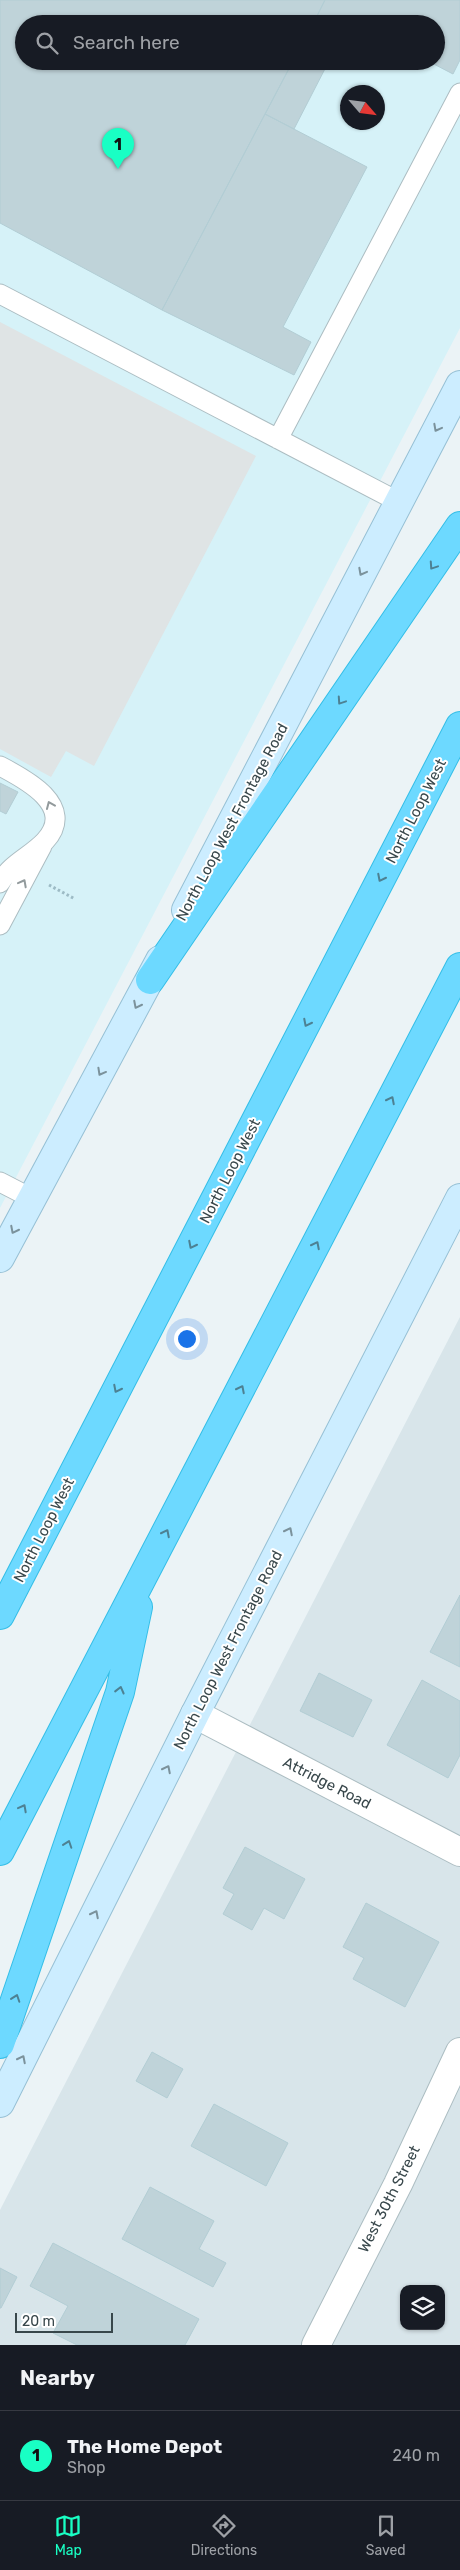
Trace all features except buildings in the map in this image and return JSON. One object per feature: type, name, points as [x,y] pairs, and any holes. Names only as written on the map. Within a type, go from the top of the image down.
[{"type":"highway","points":[[150,980],[460,526]]},
{"type":"highway","name":"North Loop West","points":[[0,1615],[460,726]]},
{"type":"highway","points":[[0,1851],[460,967]]},
{"type":"highway","points":[[0,2044],[120,1692],[144,1576]]},
{"type":"main road","name":"North Loop West Frontage Road","points":[[0,1258],[150,980],[460,385]]},
{"type":"main road","name":"North Loop West Frontage Road","points":[[0,2103],[195,1714],[460,1198]]},
{"type":"street","name":"Attridge Road","points":[[195,1714],[460,1852]]},
{"type":"street","name":"West 30th Street","points":[[316,2345],[398,2184],[460,2052]]},
{"type":"lane","points":[[278,439],[460,93]]},
{"type":"lane","points":[[0,294],[399,502]]},
{"type":"lane","points":[[0,766],[30,781],[44,793],[53,809],[54,824],[0,925]]},
{"type":"lane","points":[[0,883],[12,865],[45,841]]},
{"type":"lane","points":[[0,1182],[31,1198]]},
{"type":"path","points":[[44,882],[75,900]]},
{"type":"shaded area","points":[[0,0],[460,0],[460,328],[0,1208]]},
{"type":"shaded area","points":[[0,322],[256,456],[94,766],[66,751],[51,777],[0,749]]},
{"type":"shaded area","points":[[460,1317],[460,2345],[0,2345],[0,2210]]},
{"type":"place","name":"The Home Depot","points":[[118,169]]}]
